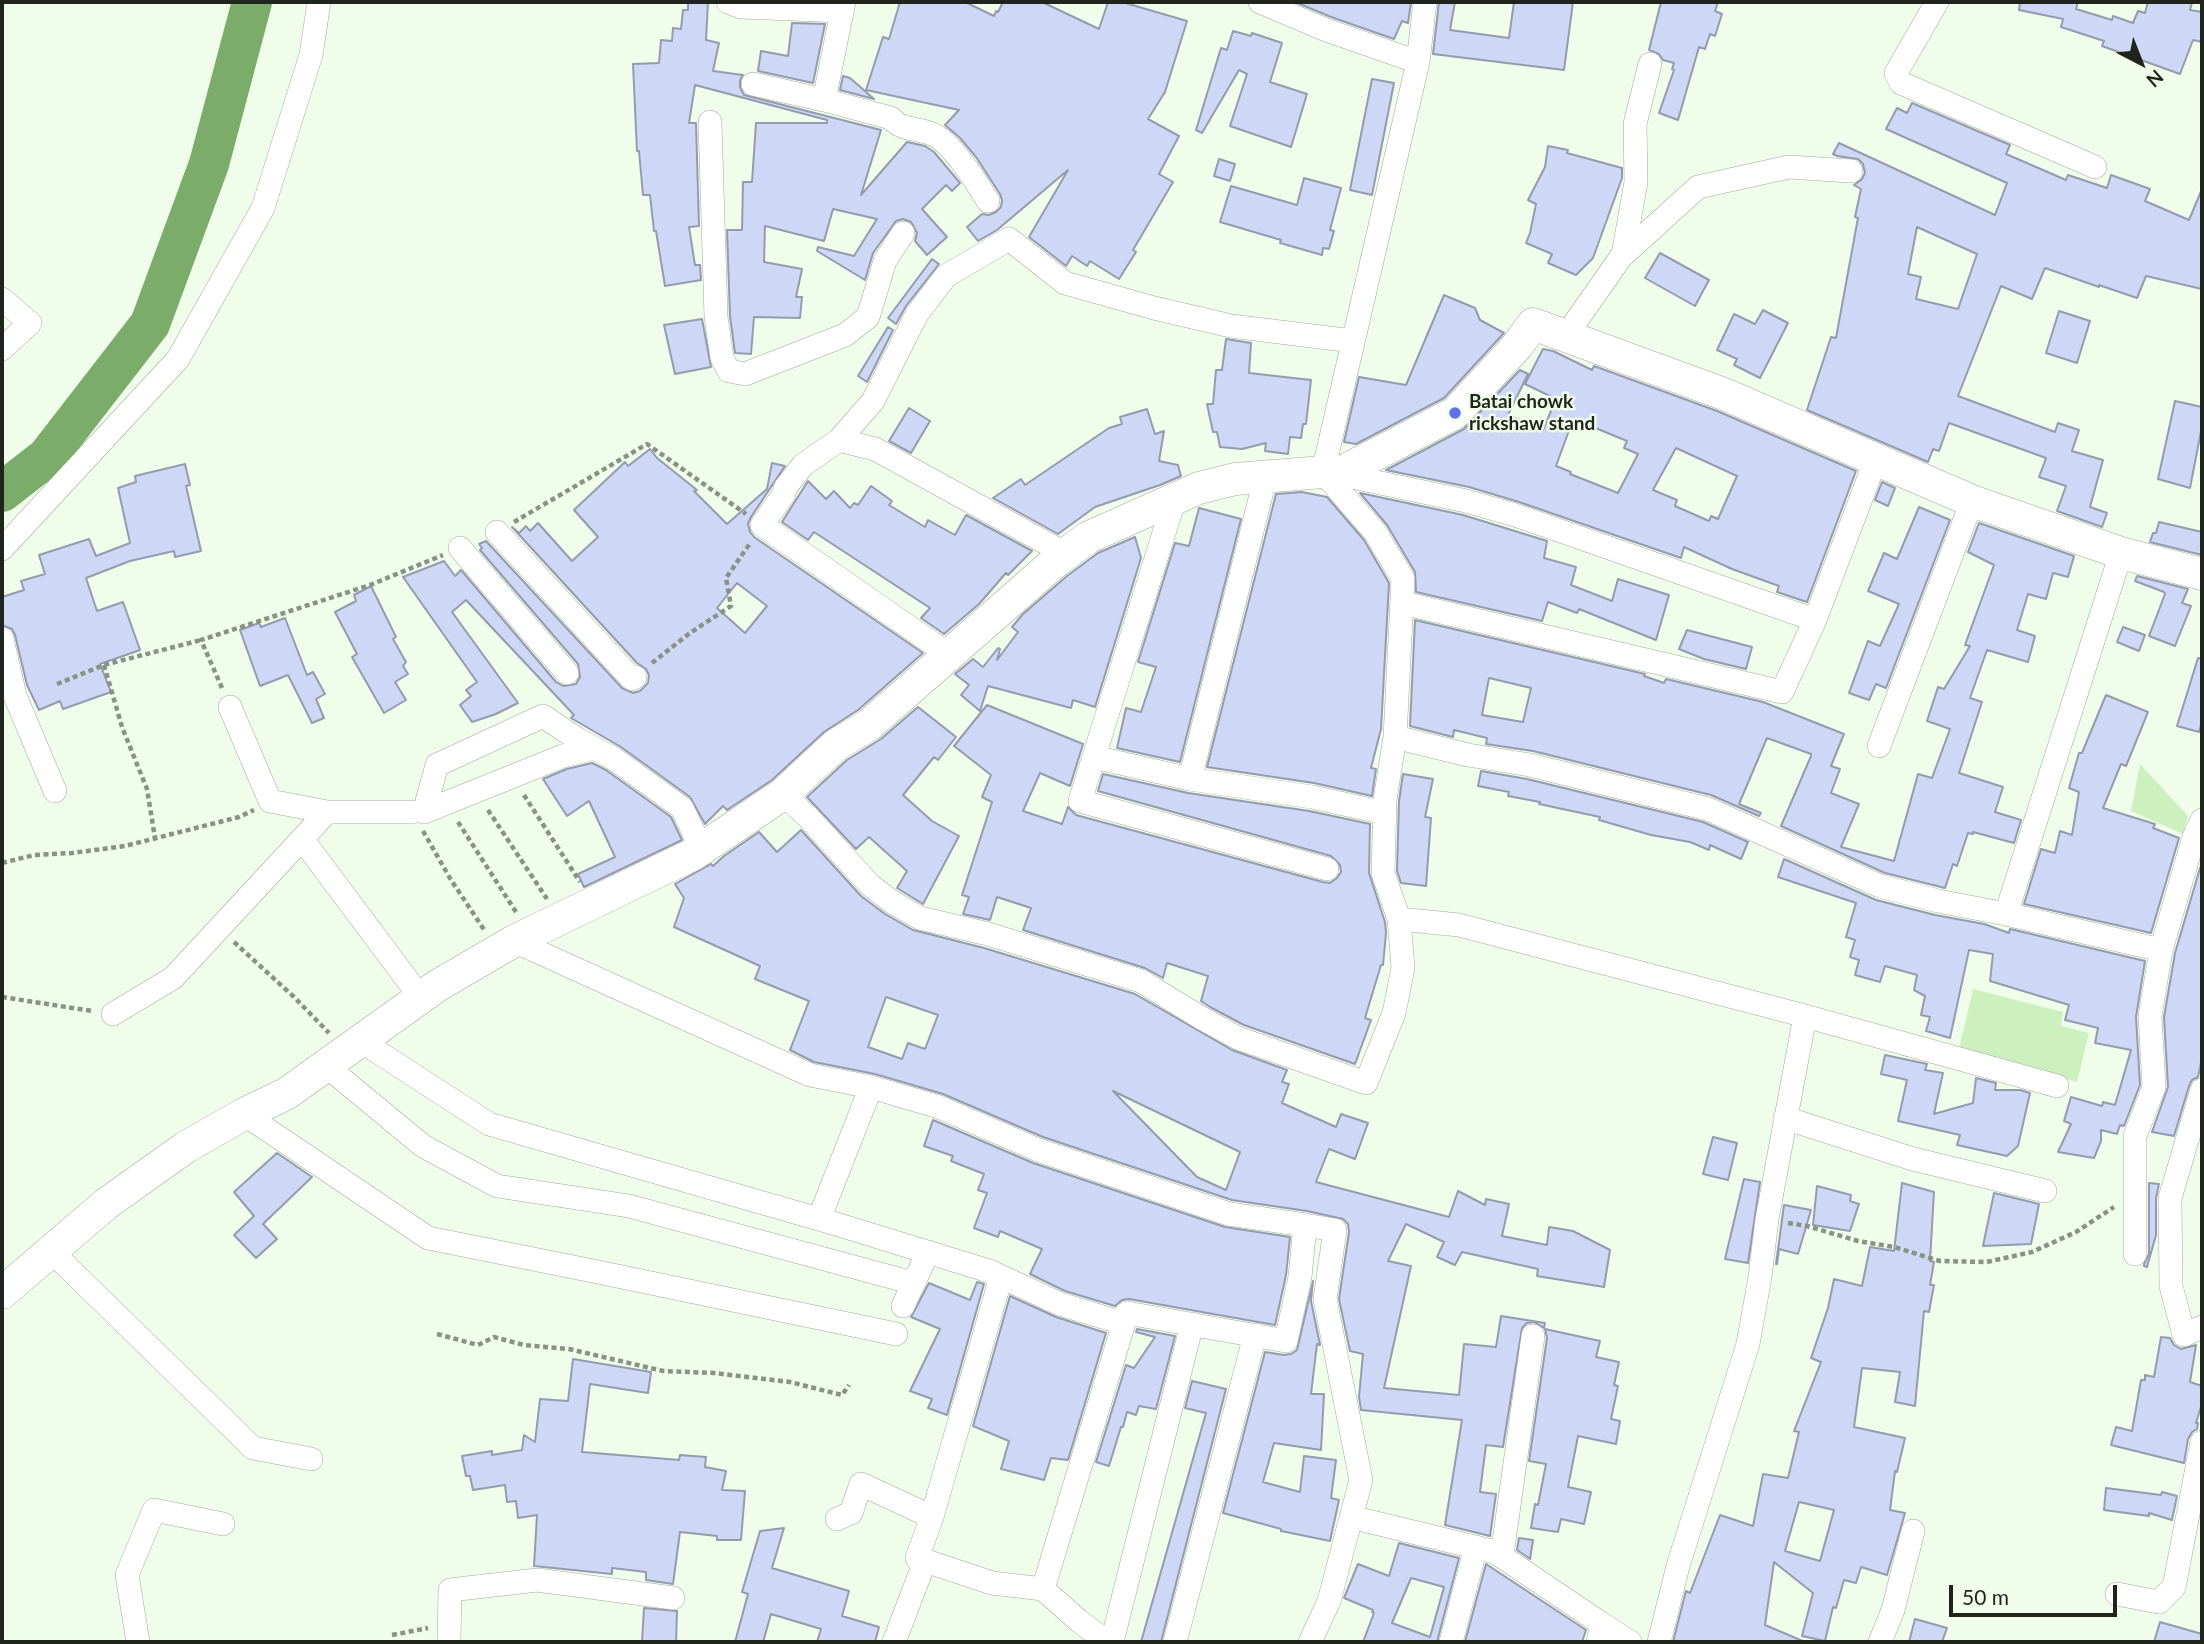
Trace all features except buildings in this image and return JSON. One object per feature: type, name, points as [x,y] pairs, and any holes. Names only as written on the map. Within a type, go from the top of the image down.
[{"type":"main road","points":[[2,1293],[106,1204],[186,1147],[286,1094],[437,986],[514,942],[702,850],[783,794],[836,745],[869,725],[1089,537],[1199,488],[1266,475],[1330,473],[1455,413],[1517,346],[1533,324],[1724,394],[1972,501],[2121,553],[2202,574]]},
{"type":"street","points":[[2,549],[178,359],[263,208],[311,55],[319,2]]},
{"type":"street","points":[[728,2],[741,7],[843,6],[824,100]]},
{"type":"street","points":[[1260,2],[1326,30],[1418,62]]},
{"type":"street","points":[[783,794],[808,817],[870,885],[920,918],[988,934],[1141,981],[1238,1038],[1366,1083],[1394,1013],[1402,968],[1399,919],[1383,873],[1385,800],[1395,737],[1404,579],[1375,532],[1330,473],[1353,341],[1418,62],[1425,2]]},
{"type":"street","points":[[1937,2],[1896,73],[1901,83],[2095,167]]},
{"type":"street","points":[[1623,254],[1636,182],[1635,124],[1650,64]]},
{"type":"street","points":[[753,85],[891,118],[897,125],[936,135],[951,147],[988,201]]},
{"type":"street","points":[[710,122],[716,317],[722,358],[729,371],[745,374],[845,335],[868,317],[886,261],[903,233]]},
{"type":"street","points":[[1565,337],[1623,254],[1698,187],[1789,167],[1851,171]]},
{"type":"street","points":[[951,656],[762,525],[803,465],[839,440],[873,401],[917,314],[946,276],[1009,239],[1065,283],[1231,326],[1353,341]]},
{"type":"street","points":[[2,299],[30,323],[2,349]]},
{"type":"street","points":[[839,440],[875,449],[1066,554]]},
{"type":"street","points":[[1403,603],[1782,692],[1815,620],[1876,460]]},
{"type":"street","points":[[1330,473],[1466,501],[1515,515],[1815,620]]},
{"type":"street","points":[[1190,779],[1266,475]]},
{"type":"street","points":[[1174,501],[1080,801],[1327,869]]},
{"type":"street","points":[[1878,746],[1972,501]]},
{"type":"street","points":[[497,532],[632,679],[635,677]]},
{"type":"street","points":[[460,548],[567,673]]},
{"type":"street","points":[[2006,914],[2121,553]]},
{"type":"street","points":[[2,639],[15,696],[55,792]]},
{"type":"street","points":[[230,707],[270,802],[327,812],[412,812]]},
{"type":"street","points":[[594,748],[563,756],[424,812],[437,765],[543,716],[613,758],[682,808],[702,850]]},
{"type":"street","points":[[1395,737],[1468,755],[1530,765],[1709,809],[1880,886],[2161,950]]},
{"type":"street","points":[[1094,757],[1190,779],[1312,797],[1385,813]]},
{"type":"street","points":[[113,1014],[173,978],[327,812]]},
{"type":"street","points":[[2135,1254],[2135,1136],[2154,1087],[2150,1016],[2161,950],[2194,836],[2202,820]]},
{"type":"street","points":[[302,839],[421,998]]},
{"type":"street","points":[[1399,919],[1458,925],[1805,1016],[2057,1086]]},
{"type":"street","points":[[514,942],[810,1075],[871,1087],[939,1107],[1038,1150],[1229,1214],[1335,1230],[1325,1299],[1361,1480],[1329,1601],[1310,1642]]},
{"type":"street","points":[[1659,1642],[1682,1555],[1748,1345],[1760,1277],[1766,1219],[1805,1016]]},
{"type":"street","points":[[344,1053],[489,1124],[989,1271],[1060,1304],[1119,1322],[1127,1313]]},
{"type":"street","points":[[344,1053],[423,1146],[497,1186],[629,1206],[914,1283]]},
{"type":"street","points":[[819,1219],[871,1087]]},
{"type":"street","points":[[2202,1090],[2170,1199],[2171,1286],[2184,1335],[2202,1327]]},
{"type":"street","points":[[244,1114],[428,1238],[895,1335]]},
{"type":"street","points":[[1785,1118],[1913,1160],[2045,1191]]},
{"type":"street","points":[[1127,1313],[1286,1340],[1300,1277],[1305,1224]]},
{"type":"street","points":[[52,1252],[253,1448],[311,1459]]},
{"type":"street","points":[[903,1306],[928,1252]]},
{"type":"street","points":[[1001,1277],[932,1517],[917,1558],[992,1583],[1043,1589],[1079,1621],[1110,1642],[1192,1324]]},
{"type":"street","points":[[1043,1589],[1127,1313]]},
{"type":"street","points":[[1175,1642],[1255,1335]]},
{"type":"street","points":[[1502,1555],[1533,1336]]},
{"type":"street","points":[[2117,1594],[2159,1602],[2174,1587],[2202,1442]]},
{"type":"street","points":[[837,1519],[851,1513],[861,1484],[932,1517]]},
{"type":"street","points":[[138,1642],[127,1575],[153,1510],[223,1524]]},
{"type":"street","points":[[1351,1517],[1502,1555],[1600,1633],[1630,1642]]},
{"type":"street","points":[[1880,1642],[1893,1610],[1913,1531]]},
{"type":"street","points":[[1451,1642],[1476,1547]]},
{"type":"street","points":[[894,1642],[925,1561]]},
{"type":"street","points":[[449,1633],[450,1590],[537,1580],[673,1598]]},
{"type":"path","points":[[635,677],[690,633],[731,606],[726,578],[762,525]]},
{"type":"path","points":[[57,684],[104,665],[201,640]]},
{"type":"path","points":[[104,665],[122,727],[147,789],[155,838]]},
{"type":"path","points":[[512,777],[593,903]]},
{"type":"path","points":[[476,792],[561,919]]},
{"type":"path","points":[[2,863],[34,855],[112,848],[239,817],[270,802]]},
{"type":"path","points":[[446,804],[514,942]]},
{"type":"path","points":[[412,812],[451,880],[514,942]]},
{"type":"path","points":[[219,928],[294,997],[344,1053]]},
{"type":"path","points":[[2,997],[113,1014]]},
{"type":"path","points":[[1766,1219],[1807,1226],[1940,1261],[1987,1262],[2032,1252],[2076,1232],[2131,1196],[2135,1172]]},
{"type":"path","points":[[437,1334],[478,1345],[494,1337],[524,1345],[569,1349],[663,1371],[713,1373],[790,1382],[842,1395],[849,1385]]},
{"type":"path","points":[[392,1635],[449,1633]]},
{"type":"green space","points":[[2140,764],[2188,816],[2183,834],[2131,811]]},
{"type":"green space","points":[[1973,989],[2063,1012],[2061,1026],[2089,1033],[2077,1082],[1959,1049]]},
{"type":"waterway","points":[[2,492],[47,457],[150,324],[209,164],[252,2]]},
{"type":"place","name":"Batai chowk rickshaw stand","points":[[1455,413]]}]
